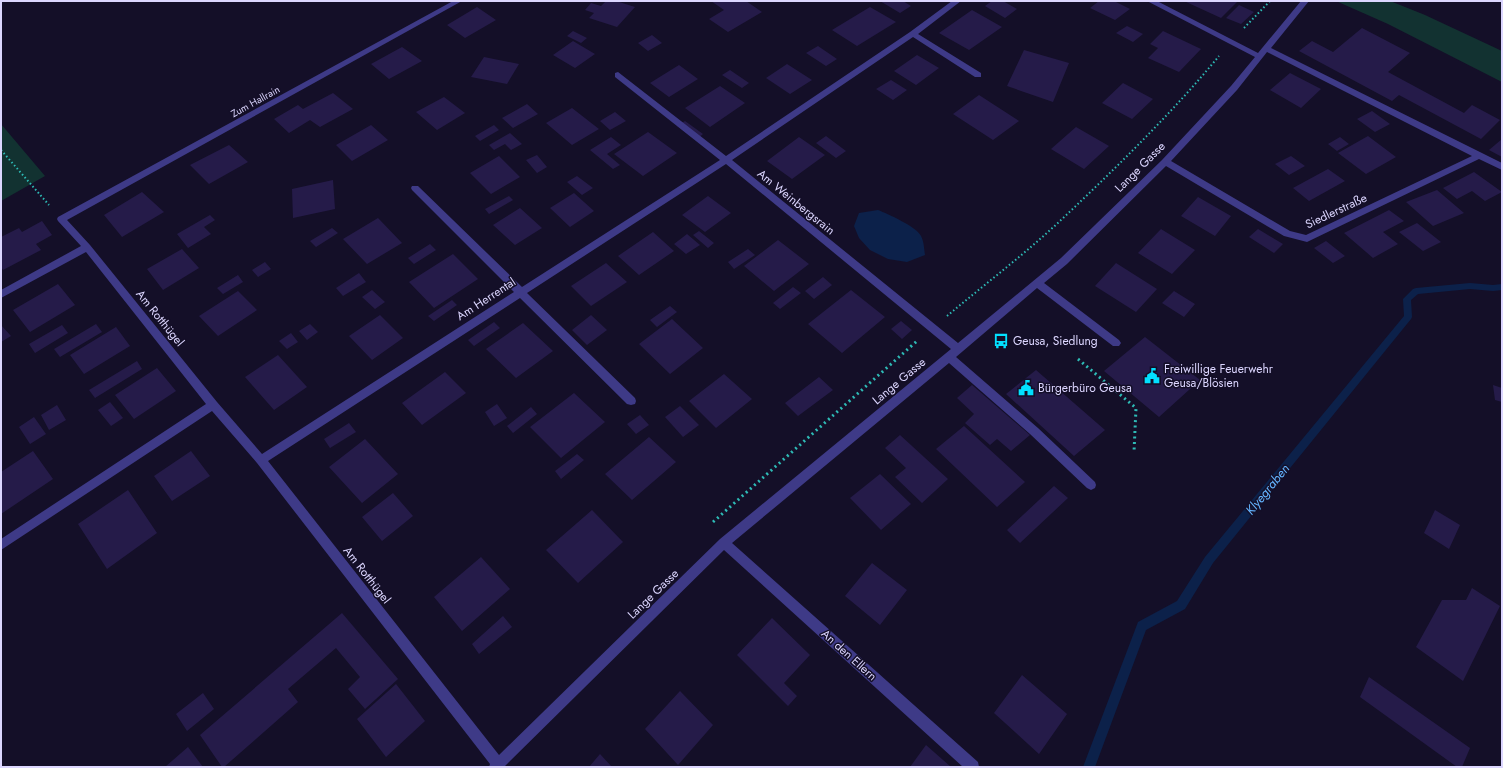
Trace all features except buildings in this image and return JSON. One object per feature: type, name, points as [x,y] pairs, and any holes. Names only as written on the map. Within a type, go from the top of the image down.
[{"type":"street","name":"Zum Hallrain","points":[[61,219],[458,1]]},
{"type":"street","points":[[957,1],[913,34],[978,75]]},
{"type":"street","points":[[1151,1],[1231,42],[1264,53],[1502,167]]},
{"type":"street","name":"Lange Gasse","points":[[496,765],[724,543],[1064,261],[1165,162],[1234,88],[1305,1]]},
{"type":"street","name":"Am Herrental","points":[[261,460],[726,160],[913,34]]},
{"type":"street","name":"Am Weinbergsrain","points":[[618,76],[726,160],[931,329],[958,349]]},
{"type":"street","name":"Siedlerstraße","points":[[1165,162],[1287,234],[1307,239],[1479,156]]},
{"type":"street","points":[[415,188],[631,401]]},
{"type":"street","name":"Am Rotthügel","points":[[61,219],[87,247],[213,405],[261,460],[496,765]]},
{"type":"street","points":[[1,294],[87,247]]},
{"type":"street","points":[[1037,283],[1116,343]]},
{"type":"street","points":[[949,357],[1034,431],[1091,485]]},
{"type":"street","points":[[1,545],[213,405]]},
{"type":"street","name":"An den Ellern","points":[[724,543],[974,767]]},
{"type":"path","points":[[724,543],[707,527],[931,329],[1060,222],[1133,150],[1190,90],[1231,42],[1270,1]]},
{"type":"path","points":[[1,150],[61,219]]},
{"type":"path","points":[[1078,359],[1136,408],[1134,452]]},
{"type":"green space","points":[[1336,1],[1390,1],[1425,15],[1502,51],[1502,82],[1388,24]]},
{"type":"green space","points":[[1,124],[45,176],[1,201]]},
{"type":"water","points":[[878,210],[902,221],[918,232],[923,241],[925,255],[907,262],[888,259],[870,250],[859,238],[854,226],[859,213]]},
{"type":"waterway","name":"Klyegraben","points":[[1089,767],[1142,626],[1181,605],[1209,560],[1408,317],[1407,299],[1416,291],[1470,286],[1493,288],[1502,287]]},
{"type":"place","name":"Geusa, Siedlung","points":[[1001,341]]},
{"type":"place","name":"Freiwillige Feuerwehr Geusa/Blösien","points":[[1152,376]]},
{"type":"place","name":"Bürgerbüro Geusa","points":[[1026,388]]}]
